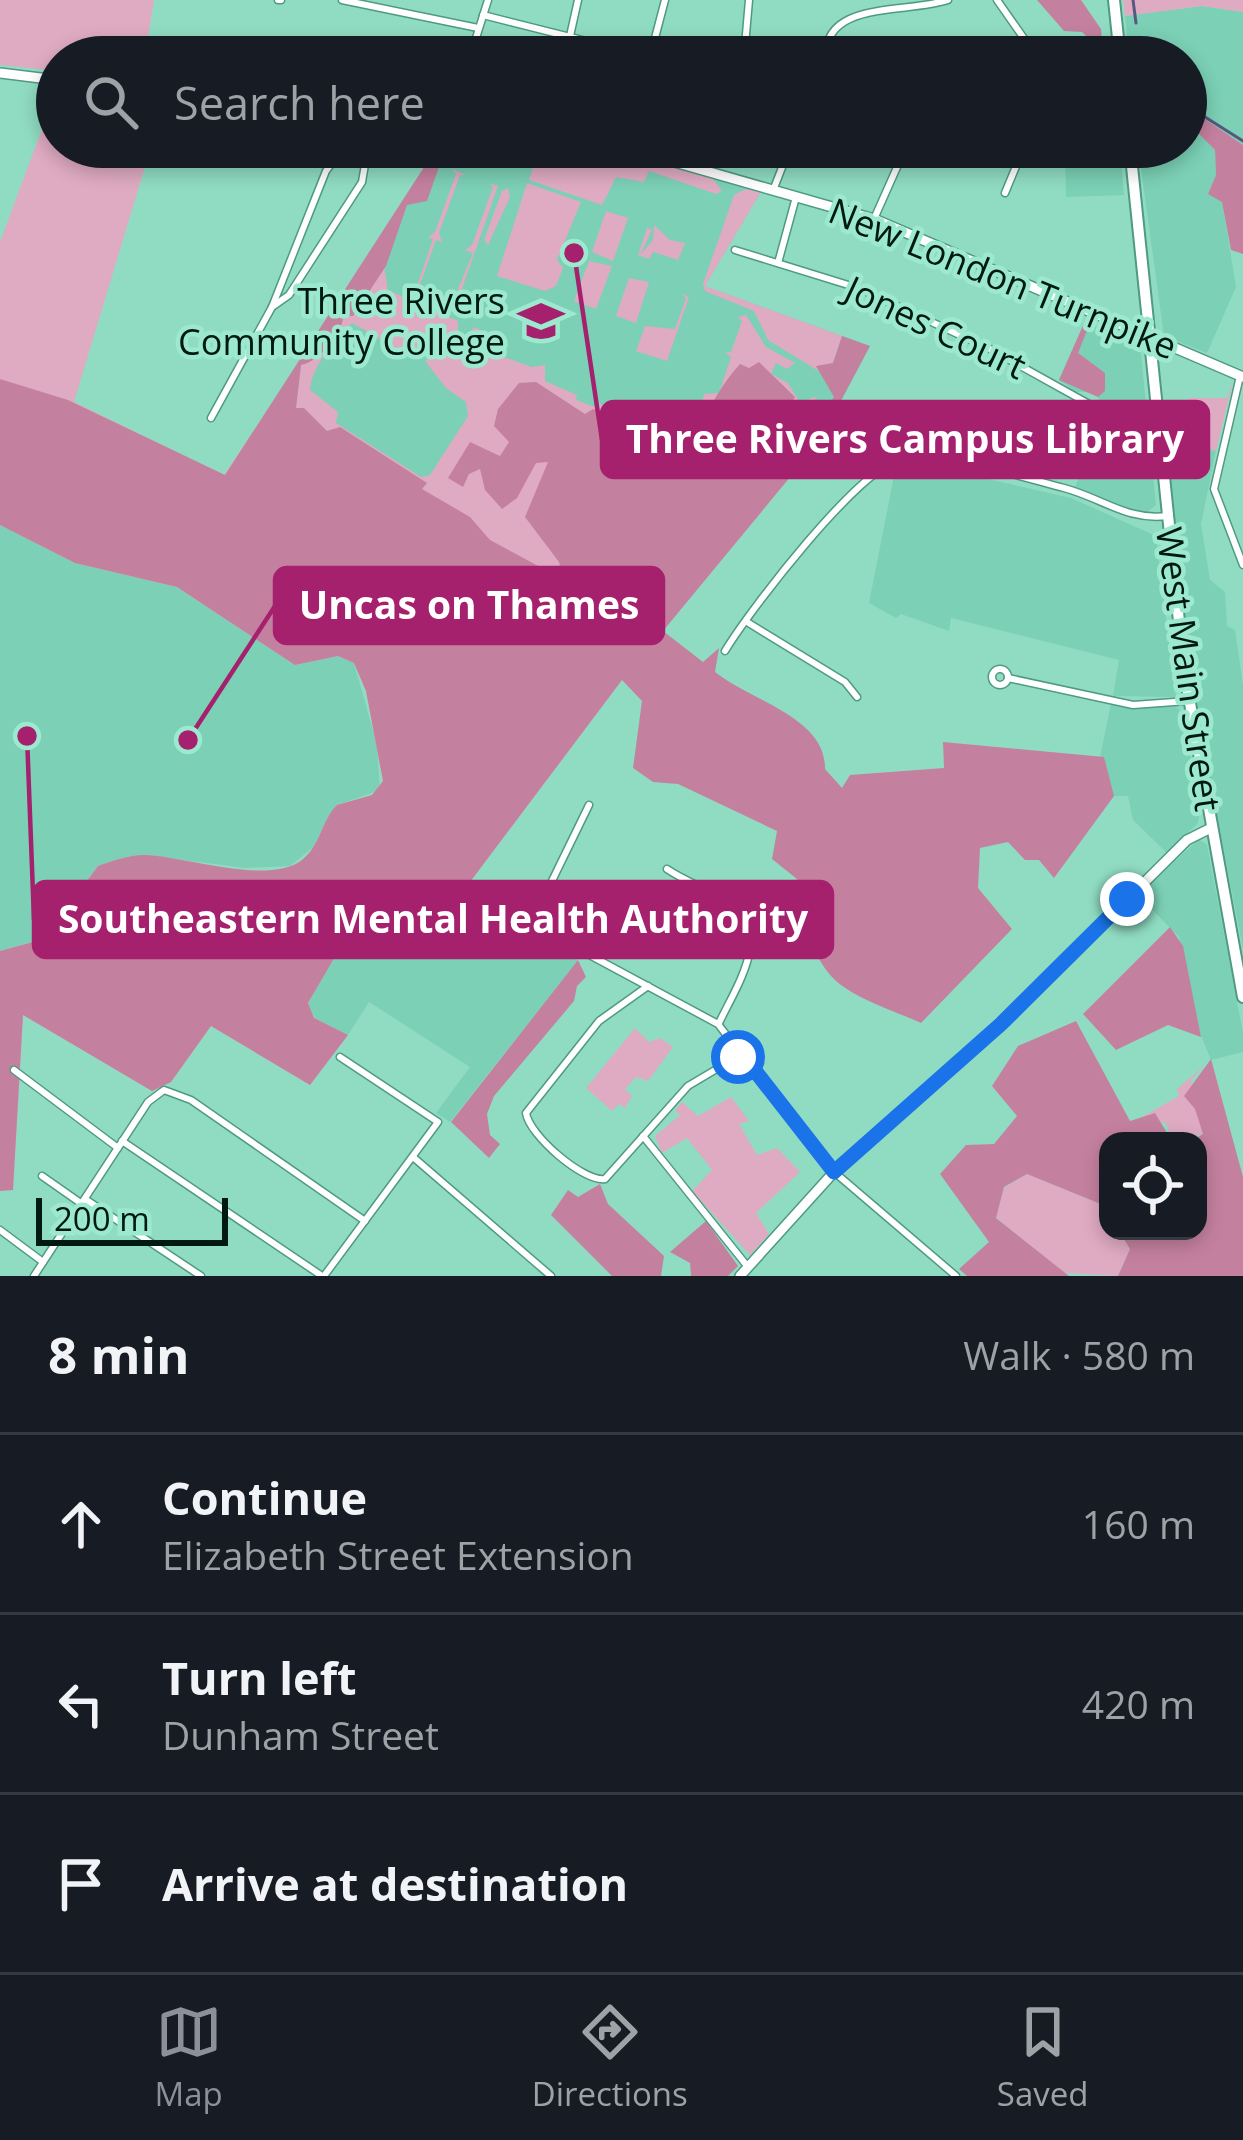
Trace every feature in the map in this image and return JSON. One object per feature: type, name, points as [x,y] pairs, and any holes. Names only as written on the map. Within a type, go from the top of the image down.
[{"type":"main road","points":[[1114,0],[1118,36]]},
{"type":"main road","points":[[0,73],[36,77]]},
{"type":"main road","name":"New London Turnpike","points":[[700,168],[874,219],[1242,376]]},
{"type":"main road","name":"West Main Street","points":[[1132,168],[1189,700],[1243,997]]},
{"type":"main road","points":[[744,1271],[834,1172],[1001,1024],[1186,840],[1211,828]]},
{"type":"street","points":[[342,0],[478,28]]},
{"type":"street","points":[[476,36],[488,0]]},
{"type":"street","points":[[483,15],[570,36],[578,0]]},
{"type":"street","points":[[656,36],[665,0]]},
{"type":"street","points":[[745,36],[749,0]]},
{"type":"street","points":[[828,36],[841,18],[860,9],[948,0]]},
{"type":"street","points":[[997,0],[1021,36]]},
{"type":"street","points":[[211,418],[272,308],[328,168]]},
{"type":"street","points":[[272,308],[289,295],[358,190],[363,168]]},
{"type":"street","points":[[774,188],[782,168]]},
{"type":"street","points":[[874,219],[897,168]]},
{"type":"street","points":[[1005,193],[1016,168]]},
{"type":"street","points":[[778,263],[796,195]]},
{"type":"street","name":"Jones Court","points":[[735,250],[917,314],[1089,404]]},
{"type":"street","points":[[1242,376],[1214,489],[1243,565]]},
{"type":"street","points":[[724,651],[855,488],[896,460],[943,461],[1064,488],[1134,517],[1167,516]]},
{"type":"street","points":[[747,622],[845,682],[857,698]]},
{"type":"street","points":[[1008,678],[1133,705],[1189,700]]},
{"type":"street","points":[[589,805],[552,874],[549,891],[554,914],[577,950],[718,1024],[834,1172],[956,1276]]},
{"type":"street","points":[[667,869],[734,904],[749,929],[750,956],[718,1024]]},
{"type":"street","points":[[648,986],[599,1022],[528,1109],[530,1128],[596,1180],[607,1177],[694,1081],[742,1054]]},
{"type":"street","points":[[14,1070],[120,1145],[323,1276],[438,1122],[340,1057]]},
{"type":"street","points":[[34,1276],[159,1092],[181,1094],[365,1221]]},
{"type":"street","points":[[643,1136],[744,1271]]},
{"type":"street","points":[[412,1156],[551,1276]]},
{"type":"street","points":[[42,1176],[200,1276]]},
{"type":"street","points":[[0,1230],[43,1262]]},
{"type":"shaded area","points":[[0,0],[154,0],[148,36],[36,36],[36,69],[0,65]]},
{"type":"shaded area","points":[[1037,0],[1081,0],[1102,36],[1064,31]]},
{"type":"shaded area","points":[[1123,0],[1243,0],[1243,12],[1202,6],[1125,16]]},
{"type":"shaded area","points":[[1202,6],[1243,12],[1243,145],[1207,120],[1207,36],[1127,36],[1125,16]]},
{"type":"shaded area","points":[[1207,120],[1243,145],[1243,254],[1231,250],[1222,202],[1208,194],[1216,175],[1215,150],[1207,142]]},
{"type":"shaded area","points":[[1207,142],[1215,150],[1216,175],[1208,194],[1222,201],[1236,287],[1207,353],[1164,336],[1141,168],[1207,168]]},
{"type":"shaded area","points":[[36,145],[36,168],[145,168],[74,402],[224,475],[271,405],[427,484],[340,428],[326,431],[296,408],[301,365],[319,354],[343,315],[353,316],[384,266],[388,290],[458,321],[458,333],[407,354],[352,323],[320,362],[310,390],[338,412],[336,423],[421,477],[430,475],[468,416],[466,402],[446,388],[425,361],[463,343],[474,327],[483,331],[493,353],[532,367],[545,365],[545,381],[577,395],[576,400],[595,407],[599,402],[605,410],[688,439],[696,435],[704,394],[719,393],[731,357],[725,352],[731,352],[742,321],[738,317],[746,315],[766,347],[795,363],[787,369],[776,363],[771,374],[788,383],[800,403],[817,396],[811,405],[821,416],[794,418],[819,442],[622,680],[470,882],[363,884],[347,936],[308,1003],[314,1018],[348,1035],[310,1085],[211,1026],[171,1082],[152,1091],[23,1015],[13,1190],[0,1191],[0,951],[44,939],[98,866],[115,860],[144,855],[248,870],[287,867],[308,854],[337,805],[372,795],[383,781],[366,691],[354,663],[338,656],[295,665],[177,587],[75,563],[0,525],[0,242]]},
{"type":"shaded area","points":[[423,168],[439,168],[427,201],[407,205],[386,266],[353,316],[343,316],[330,344],[301,365],[296,408],[304,408],[327,431],[340,427],[427,483],[422,489],[470,517],[490,540],[555,575],[561,570],[559,562],[525,517],[548,462],[536,463],[517,498],[502,509],[485,490],[480,469],[469,474],[463,487],[448,478],[470,442],[500,456],[509,442],[494,426],[498,409],[519,383],[536,382],[585,414],[593,409],[646,430],[687,438],[698,436],[716,397],[740,364],[749,368],[759,362],[795,397],[788,409],[764,414],[768,425],[783,434],[788,421],[820,417],[834,397],[816,366],[833,363],[842,336],[870,346],[819,442],[663,631],[703,662],[719,648],[715,672],[800,723],[822,751],[825,769],[842,788],[850,775],[944,768],[943,742],[1104,757],[1114,796],[1054,878],[1039,860],[1025,860],[1008,842],[980,848],[978,888],[1012,929],[921,1023],[855,994],[828,972],[783,907],[797,879],[772,859],[777,831],[678,784],[653,782],[633,768],[642,701],[622,680],[470,882],[363,884],[347,936],[308,1003],[314,1018],[348,1035],[310,1085],[211,1026],[171,1082],[152,1091],[23,1015],[13,1190],[0,1191],[0,951],[44,939],[98,866],[115,860],[144,855],[248,870],[287,867],[308,854],[337,805],[372,795],[383,781],[366,691],[354,663],[338,656],[295,665],[177,587],[75,563],[0,525],[0,379],[68,400],[225,475]]},
{"type":"shaded area","name":"Three Rivers Community College","points":[[424,168],[681,168],[762,190],[705,286],[870,346],[827,428],[804,425],[787,383],[765,370],[690,440],[432,491],[271,405]]},
{"type":"shaded area","points":[[533,168],[674,168],[713,179],[722,191],[716,194],[649,171],[644,182],[616,177],[602,205],[529,180]]},
{"type":"shaded area","points":[[1065,168],[1122,168],[1124,195],[1066,197]]},
{"type":"shaded area","points":[[452,169],[466,175],[460,175],[439,233],[442,242],[436,240],[418,290],[422,296],[409,290],[416,289],[433,239],[428,237],[435,232],[456,174]]},
{"type":"shaded area","points":[[489,183],[498,186],[457,303],[453,301],[473,253],[465,250],[472,245],[493,187]]},
{"type":"shaded area","points":[[527,183],[581,202],[557,260],[563,268],[556,286],[545,291],[497,276]]},
{"type":"shaded area","points":[[508,188],[510,197],[488,245],[484,240],[502,191]]},
{"type":"shaded area","points":[[746,189],[761,192],[705,286],[842,336],[833,363],[816,367],[822,373],[768,340],[754,311],[705,291],[703,284],[734,195]]},
{"type":"shaded area","points":[[606,211],[628,218],[613,261],[592,252]]},
{"type":"shaded area","points":[[654,225],[670,240],[685,243],[678,260],[653,252],[649,259],[638,255],[647,228],[652,230],[640,255],[653,240]]},
{"type":"shaded area","points":[[589,261],[612,266],[596,309],[574,301]]},
{"type":"shaded area","points":[[629,278],[649,282],[636,323],[616,316]]},
{"type":"shaded area","points":[[682,294],[689,297],[667,361],[636,351],[645,326],[675,329],[686,298]]},
{"type":"shaded area","points":[[1085,321],[1132,342],[1141,354],[1156,505],[1148,511],[1130,511],[1075,487],[1093,445],[1085,440],[1099,399],[1094,392],[1076,392],[1059,380]]},
{"type":"shaded area","points":[[1085,321],[1090,323],[1078,353],[1105,373],[1105,391],[1098,397],[1059,380]]},
{"type":"shaded area","points":[[1233,381],[1216,451],[1199,446],[1173,450],[1171,422],[1188,421],[1188,398],[1227,398]]},
{"type":"shaded area","points":[[1199,446],[1216,451],[1201,524],[1210,580],[1225,592],[1227,626],[1235,630],[1243,685],[1243,949],[1192,685],[1168,451]]},
{"type":"shaded area","points":[[927,465],[1071,498],[1156,536],[1176,697],[1113,696],[1119,660],[951,618],[949,631],[901,614],[896,618],[869,603],[896,466]]},
{"type":"shaded area","points":[[0,525],[75,563],[177,587],[295,665],[338,656],[354,663],[377,745],[380,790],[337,805],[317,844],[290,866],[245,868],[145,855],[98,866],[44,939],[0,951]]},
{"type":"shaded area","points":[[1111,704],[1176,707],[1183,713],[1200,812],[1198,823],[1167,853],[1133,820],[1128,796],[1114,796],[1100,757]]},
{"type":"shaded area","points":[[1199,839],[1207,845],[1243,1033],[1243,1052],[1211,1060],[1198,1028],[1179,937],[1138,895]]},
{"type":"shaded area","points":[[470,882],[490,923],[578,960],[450,1122],[436,1113],[470,1067],[369,1002],[348,1035],[317,1021],[308,1007],[314,987],[347,936],[363,884]]},
{"type":"shaded area","points":[[1170,927],[1183,946],[1201,1037],[1168,1025],[1116,1050],[1083,1014]]},
{"type":"shaded area","points":[[578,960],[586,977],[577,986],[574,1001],[494,1096],[487,1114],[490,1135],[500,1144],[489,1158],[451,1122]]},
{"type":"shaded area","points":[[1076,1021],[1130,1121],[1155,1113],[1167,1132],[1099,1132],[1099,1203],[1027,1174],[1004,1187],[996,1218],[1069,1276],[967,1276],[959,1269],[989,1242],[940,1174],[966,1145],[994,1144],[1017,1116],[992,1086],[1018,1046]]},
{"type":"shaded area","points":[[635,1028],[649,1042],[660,1038],[673,1047],[648,1081],[636,1077],[625,1089],[632,1096],[625,1108],[619,1104],[612,1111],[586,1088]]},
{"type":"shaded area","points":[[1211,1059],[1243,1177],[1243,1276],[1118,1276],[1130,1249],[1124,1240],[1207,1240],[1207,1132],[1202,1132],[1195,1109],[1184,1096]]},
{"type":"shaded area","points":[[1205,1065],[1191,1080],[1203,1132],[1169,1132],[1166,1123],[1140,1118],[1179,1096],[1177,1089]]},
{"type":"shaded area","points":[[731,1097],[749,1121],[739,1124],[757,1155],[777,1148],[800,1172],[756,1213],[769,1234],[750,1255],[692,1191],[712,1170],[687,1138],[662,1153],[655,1136],[680,1115],[675,1110],[682,1102],[698,1116]]},
{"type":"shaded area","points":[[1027,1174],[1099,1203],[1099,1240],[1124,1240],[1130,1249],[1118,1276],[1063,1273],[996,1217],[1004,1188]]},
{"type":"shaded area","points":[[600,1184],[608,1204],[664,1256],[661,1276],[612,1276],[551,1215],[568,1190],[578,1197]]},
{"type":"shaded area","points":[[706,1221],[738,1266],[728,1276],[691,1276],[690,1263],[670,1252]]},
{"type":"waterway","points":[[1133,0],[1136,23]]},
{"type":"waterway","points":[[1207,118],[1243,141]]},
{"type":"place","name":"Three Rivers Campus Library","points":[[574,253]]},
{"type":"place","name":"Three Rivers Community College","points":[[541,321]]},
{"type":"place","name":"Southeastern Mental Health Authority","points":[[27,736]]},
{"type":"place","name":"Uncas on Thames","points":[[188,740]]},
{"type":"route","points":[[738,1057],[742,1054],[834,1172],[1001,1024],[1127,899]]}]
